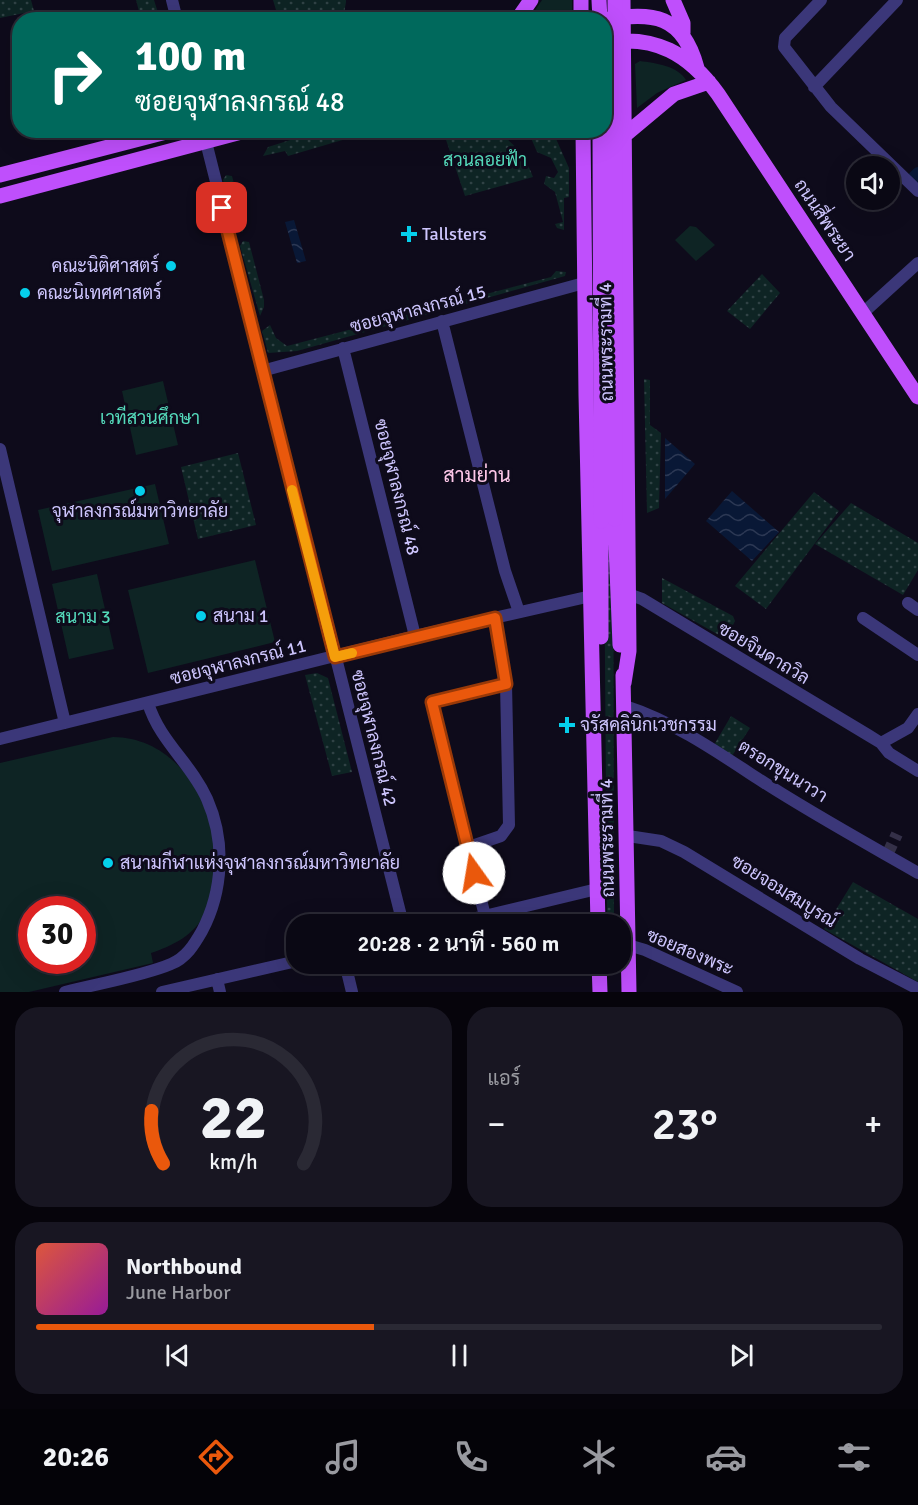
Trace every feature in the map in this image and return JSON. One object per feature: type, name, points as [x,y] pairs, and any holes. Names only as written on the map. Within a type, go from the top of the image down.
[{"type":"main road","name":"ถนนพระรามที่ 4","points":[[593,715],[608,520],[615,0]]},
{"type":"main road","name":"ถนนพระรามที่ 4","points":[[623,0],[629,651],[624,683]]},
{"type":"main road","name":"ถนนสี่พระยา","points":[[673,0],[683,23],[683,33],[690,42],[697,68]]},
{"type":"main road","points":[[612,18],[641,15],[659,18],[683,33]]},
{"type":"main road","name":"ถนนสี่พระยา","points":[[612,41],[623,39],[654,43],[697,68],[709,82],[864,312],[918,397]]},
{"type":"main road","points":[[625,135],[637,122],[674,94],[709,82]]},
{"type":"main road","points":[[0,175],[143,138]]},
{"type":"main road","points":[[0,196],[220,138]]},
{"type":"main road","points":[[580,138],[583,148]]},
{"type":"main road","name":"ถนนพระรามที่ 4","points":[[583,138],[583,242],[598,914]]},
{"type":"main road","name":"ถนนพระรามที่ 4","points":[[600,138],[608,520],[624,683],[628,914]]},
{"type":"main road","points":[[583,242],[593,226],[604,218],[614,221],[624,242]]},
{"type":"main road","points":[[599,974],[600,992]]},
{"type":"main road","name":"ถนนพระรามที่ 4","points":[[629,974],[629,992]]},
{"type":"street","points":[[821,0],[783,41],[784,47],[831,107],[918,191]]},
{"type":"street","points":[[814,87],[897,0]]},
{"type":"street","name":"ซอยจุฬาลงกรณ์ 42","points":[[206,142],[400,914]]},
{"type":"street","points":[[864,312],[918,263]]},
{"type":"street","name":"ซอยจุฬาลงกรณ์ 15","points":[[262,371],[584,283]]},
{"type":"street","points":[[442,321],[505,571],[519,612]]},
{"type":"street","name":"ซอยจุฬาลงกรณ์ 48","points":[[343,348],[415,636]]},
{"type":"street","points":[[0,449],[65,723]]},
{"type":"street","name":"ซอยจินดาถวิล","points":[[628,594],[642,599],[881,743],[889,753],[918,771]]},
{"type":"street","name":"ซอยจุฬาลงกรณ์ 11","points":[[0,739],[415,636],[591,596]]},
{"type":"street","points":[[468,848],[501,836],[509,825],[506,684],[495,618]]},
{"type":"street","points":[[863,618],[918,655]]},
{"type":"street","points":[[484,914],[432,702],[506,684]]},
{"type":"street","points":[[65,992],[171,964],[190,950],[214,906],[219,850],[208,800],[186,764],[157,729],[148,703]]},
{"type":"street","name":"ตรอกขุนนาวา","points":[[625,706],[643,712],[721,753],[757,778],[918,873]]},
{"type":"street","points":[[881,743],[908,728],[918,714]]},
{"type":"street","name":"ซอยจอมสมบูรณ์","points":[[628,836],[661,842],[684,852],[860,959],[918,989]]},
{"type":"street","points":[[493,914],[597,889]]},
{"type":"street","name":"ซอยสองพระ","points":[[631,946],[645,950],[737,992]]},
{"type":"street","points":[[162,992],[286,963]]},
{"type":"street","points":[[348,974],[352,992]]},
{"type":"street","points":[[217,979],[220,992]]},
{"type":"green space","points":[[0,0],[31,0],[34,11],[12,12],[12,16],[0,18]]},
{"type":"green space","points":[[136,0],[154,0],[158,12],[139,12]]},
{"type":"green space","points":[[273,0],[346,0],[344,12],[277,12]]},
{"type":"green space","points":[[542,0],[572,0],[572,12],[534,12]]},
{"type":"green space","points":[[640,61],[672,68],[686,80],[657,93],[637,108],[635,64]]},
{"type":"green space","points":[[297,138],[349,138],[288,156],[285,151],[263,156],[268,147]]},
{"type":"green space","name":"สวนลอยฟ้า","points":[[445,138],[507,139],[527,163],[533,177],[465,196]]},
{"type":"green space","points":[[531,138],[556,138],[569,168],[569,197],[564,198],[564,230],[557,228],[555,224],[563,222],[555,192],[544,184],[546,176],[554,178],[558,172],[551,158],[537,152]]},
{"type":"green space","points":[[226,175],[232,176],[245,226],[242,232],[237,231],[223,180]]},
{"type":"green space","points":[[690,226],[696,227],[715,245],[696,261],[675,240]]},
{"type":"green space","points":[[243,241],[249,242],[264,300],[260,316],[240,246]]},
{"type":"green space","points":[[556,271],[566,272],[565,276],[297,351],[268,353],[262,331],[270,325],[276,338],[287,346],[551,277]]},
{"type":"green space","points":[[762,274],[780,293],[750,329],[727,311]]},
{"type":"green space","points":[[613,317],[614,914],[607,914],[604,527]]},
{"type":"green space","points":[[644,379],[650,380],[650,425],[661,433],[659,508],[647,513]]},
{"type":"green space","name":"เวทีสวนศึกษา","points":[[163,381],[178,445],[136,455],[122,391]]},
{"type":"green space","points":[[238,453],[256,525],[198,539],[181,467]]},
{"type":"green space","points":[[155,484],[169,544],[52,571],[38,510]]},
{"type":"green space","points":[[814,492],[839,511],[766,609],[735,586]]},
{"type":"green space","points":[[851,503],[918,543],[918,570],[903,595],[815,544]]},
{"type":"green space","name":"สนาม 1","points":[[255,560],[275,642],[148,673],[128,590]]},
{"type":"green space","name":"สนาม 3","points":[[97,574],[114,649],[69,659],[52,584]]},
{"type":"green space","points":[[662,578],[733,616],[735,621],[726,639],[662,603]]},
{"type":"green space","points":[[317,673],[328,678],[352,772],[332,776],[305,675]]},
{"type":"green space","points":[[731,716],[750,728],[732,756],[714,745]]},
{"type":"green space","name":"สนามกีฬาแห่งจุฬาลงกรณ์มหาวิทยาลัย","points":[[113,737],[142,742],[167,755],[186,775],[201,800],[211,828],[215,857],[213,886],[201,921],[175,943],[151,953],[153,963],[29,992],[0,992],[0,763]]},
{"type":"green space","points":[[853,882],[918,919],[918,982],[824,929]]},
{"type":"water","points":[[294,220],[306,261],[297,263],[285,222]]},
{"type":"water","points":[[665,438],[695,464],[665,499]]},
{"type":"water","points":[[732,491],[779,532],[752,561],[706,521]]},
{"type":"waterway","points":[[912,179],[918,173]]},
{"type":"tunnel","points":[[887,855],[897,834]]},
{"type":"slow traffic","points":[[292,490],[335,657],[352,653]]},
{"type":"place","name":"Tallsters","points":[[409,234]]},
{"type":"place","name":"คณะนิติศาสตร์","points":[[171,266]]},
{"type":"place","name":"คณะนิเทศศาสตร์","points":[[25,293]]},
{"type":"place","name":"จุฬาลงกรณ์มหาวิทยาลัย","points":[[140,491]]},
{"type":"place","name":"สนาม 1","points":[[201,616]]},
{"type":"place","name":"จรัสคลินิกเวชกรรม","points":[[567,725]]},
{"type":"place","name":"สนามกีฬาแห่งจุฬาลงกรณ์มหาวิทยาลัย","points":[[108,863]]},
{"type":"district","name":"สามย่าน","points":[[477,475]]},
{"type":"route","points":[[222,208],[335,657],[495,618],[506,684],[432,702],[474,873]]}]
